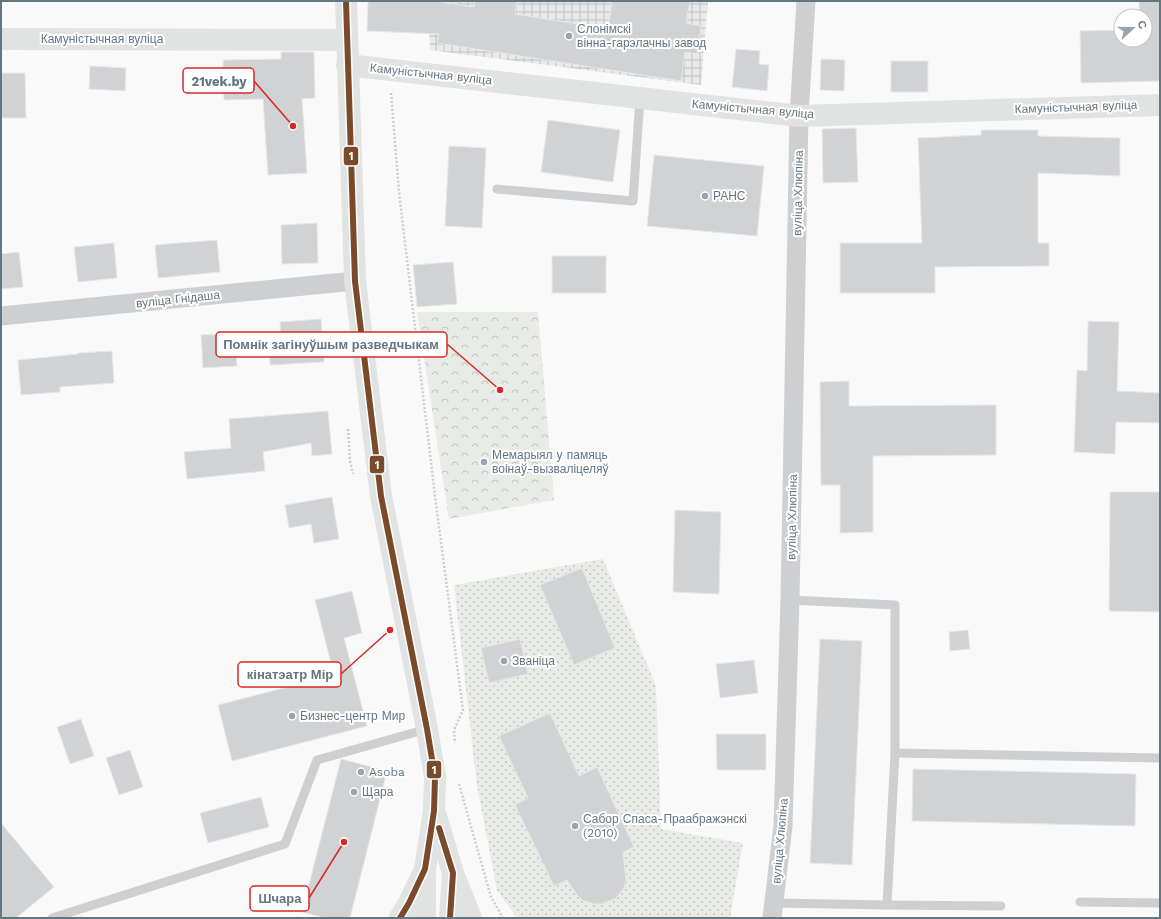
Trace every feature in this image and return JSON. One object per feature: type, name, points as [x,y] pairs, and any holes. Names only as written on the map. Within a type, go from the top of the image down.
[{"type":"main road","points":[[346,1],[355,281],[381,496],[427,729],[435,777],[434,811],[425,869],[425,918]]},
{"type":"main road","name":"Камуністычная вуліца","points":[[1,39],[348,40]]},
{"type":"main road","name":"Камуністычная вуліца","points":[[347,65],[800,116],[1160,105]]},
{"type":"main road","points":[[434,811],[453,873],[471,918]]},
{"type":"main road","points":[[400,918],[425,869]]},
{"type":"main road","points":[[450,918],[453,873]]},
{"type":"street","name":"вуліца Хлюпіна","points":[[773,910],[783,826],[790,600],[800,116],[806,1]]},
{"type":"street","name":"вуліца Гнідаша","points":[[1,316],[355,281]]},
{"type":"lane","points":[[497,190],[633,201],[640,98]]},
{"type":"lane","points":[[790,600],[895,605],[894,753],[887,905]]},
{"type":"lane","points":[[52,918],[285,844],[317,760],[427,729]]},
{"type":"lane","points":[[894,753],[1160,758]]},
{"type":"lane","points":[[1080,902],[1160,903]]},
{"type":"lane","points":[[773,910],[887,905],[1001,906]]},
{"type":"path","points":[[389,69],[400,199],[433,480],[463,710],[454,730],[455,745]]},
{"type":"path","points":[[459,782],[491,897],[503,918]]},
{"type":"shaded area","name":"Слонімскі вінна-гарэлачны завод","points":[[427,1],[708,1],[701,85],[430,50]]},
{"type":"green space","points":[[417,312],[538,312],[554,500],[449,519]]},
{"type":"green space","points":[[603,559],[656,686],[661,829],[743,843],[730,918],[517,918],[497,890],[477,786],[454,585]]},
{"type":"building","name":"Слонімскі вінна-гарэлачны завод","points":[[368,1],[435,1],[474,7],[475,1],[517,1],[515,14],[608,29],[612,1],[690,1],[686,23],[701,26],[697,54],[685,52],[681,81],[437,43],[439,34],[367,31]]},
{"type":"building","points":[[1139,1],[1160,1],[1160,81],[1081,83],[1080,31],[1113,30],[1113,48],[1153,48],[1153,8],[1139,8]]},
{"type":"building","points":[[736,49],[760,51],[759,64],[769,65],[767,91],[732,87]]},
{"type":"building","points":[[281,52],[314,52],[315,98],[302,99],[307,173],[268,175],[263,99],[224,100],[223,60],[281,59]]},
{"type":"building","points":[[821,59],[845,60],[844,91],[820,90]]},
{"type":"building","points":[[891,61],[928,61],[928,92],[891,92]]},
{"type":"building","points":[[90,66],[126,68],[125,91],[89,89]]},
{"type":"building","points":[[1,73],[25,73],[26,118],[1,118]]},
{"type":"building","points":[[548,120],[620,130],[613,182],[541,172]]},
{"type":"building","points":[[856,128],[858,182],[823,183],[822,129]]},
{"type":"building","points":[[981,130],[1038,130],[1038,136],[1120,138],[1120,176],[1038,173],[1038,243],[1049,243],[1049,266],[935,267],[935,293],[840,293],[840,243],[922,243],[918,138],[981,135]]},
{"type":"building","points":[[449,146],[486,148],[482,228],[445,226]]},
{"type":"building","name":"РАНС","points":[[654,155],[764,166],[757,236],[647,226]]},
{"type":"building","points":[[317,223],[318,263],[282,264],[281,225]]},
{"type":"building","points":[[217,240],[220,272],[158,278],[155,245]]},
{"type":"building","points":[[114,243],[117,278],[78,282],[74,247]]},
{"type":"building","points":[[19,252],[23,287],[1,289],[1,254]]},
{"type":"building","points":[[552,256],[606,256],[606,293],[552,293]]},
{"type":"building","points":[[453,262],[457,304],[417,307],[413,265]]},
{"type":"building","points":[[321,319],[324,362],[270,365],[269,346],[281,345],[280,322]]},
{"type":"building","points":[[1088,321],[1119,322],[1117,391],[1160,393],[1160,423],[1116,422],[1115,454],[1074,452],[1077,370],[1087,371]]},
{"type":"building","points":[[234,333],[237,366],[203,368],[201,335]]},
{"type":"building","points":[[112,351],[114,383],[60,387],[60,392],[21,395],[18,360],[78,353]]},
{"type":"building","points":[[849,381],[849,406],[996,405],[996,455],[873,456],[873,532],[840,533],[840,485],[821,485],[820,382]]},
{"type":"building","points":[[328,411],[332,454],[312,456],[311,443],[263,452],[265,471],[187,479],[184,452],[231,448],[229,419]]},
{"type":"building","points":[[1110,492],[1160,492],[1160,612],[1109,611]]},
{"type":"building","points":[[332,497],[339,539],[314,543],[311,524],[289,528],[285,505]]},
{"type":"building","points":[[675,510],[721,512],[719,594],[673,592]]},
{"type":"building","points":[[582,568],[615,648],[574,665],[540,585]]},
{"type":"building","name":"Бизнес-центр Мир","points":[[352,591],[362,633],[344,638],[367,726],[232,761],[218,705],[334,675],[315,600]]},
{"type":"building","points":[[968,630],[970,649],[950,651],[949,632]]},
{"type":"building","name":"Званіца","points":[[520,639],[528,674],[489,683],[481,648]]},
{"type":"building","points":[[820,639],[862,641],[852,865],[810,863]]},
{"type":"building","points":[[754,660],[758,693],[720,698],[716,664]]},
{"type":"building","name":"Сабор Спаса-Праабражэнскі (2010)","points":[[550,713],[579,776],[597,767],[634,847],[623,852],[626,881],[624,888],[616,898],[601,904],[594,904],[582,900],[567,880],[554,886],[515,805],[528,798],[499,736]]},
{"type":"building","points":[[81,719],[94,756],[70,764],[57,727]]},
{"type":"building","points":[[716,734],[766,734],[766,770],[717,770]]},
{"type":"building","points":[[130,750],[143,787],[119,795],[106,758]]},
{"type":"building","points":[[341,759],[387,771],[350,918],[324,918],[302,912]]},
{"type":"building","points":[[913,769],[1136,774],[1135,826],[912,821]]},
{"type":"building","points":[[261,797],[269,827],[208,843],[200,813]]},
{"type":"building","points":[[1,823],[54,887],[16,918],[1,918]]},
{"type":"transit line","name":"1","points":[[346,1],[355,281],[381,496],[427,729],[435,777],[434,811],[425,869],[400,918]]},
{"type":"transit line","name":"1","points":[[439,828],[453,873],[450,918]]},
{"type":"place","name":"Слонімскі вінна-гарэлачны завод","points":[[569,36]]},
{"type":"place","name":"21vek.by","points":[[293,126]]},
{"type":"place","name":"РАНС","points":[[705,196]]},
{"type":"place","name":"Помнік загінуўшым разведчыкам","points":[[500,390]]},
{"type":"place","name":"Мемарыял у памяць воінаў-вызваліцеляў","points":[[484,462]]},
{"type":"place","name":"кінатэатр Мір","points":[[390,630]]},
{"type":"place","name":"Званіца","points":[[504,661]]},
{"type":"place","name":"Бизнес-центр Мир","points":[[292,716]]},
{"type":"place","name":"Asoba","points":[[361,772]]},
{"type":"place","name":"Щара","points":[[354,792]]},
{"type":"place","name":"Сабор Спаса-Праабражэнскі (2010)","points":[[575,826]]},
{"type":"place","name":"Шчара","points":[[344,842]]}]
